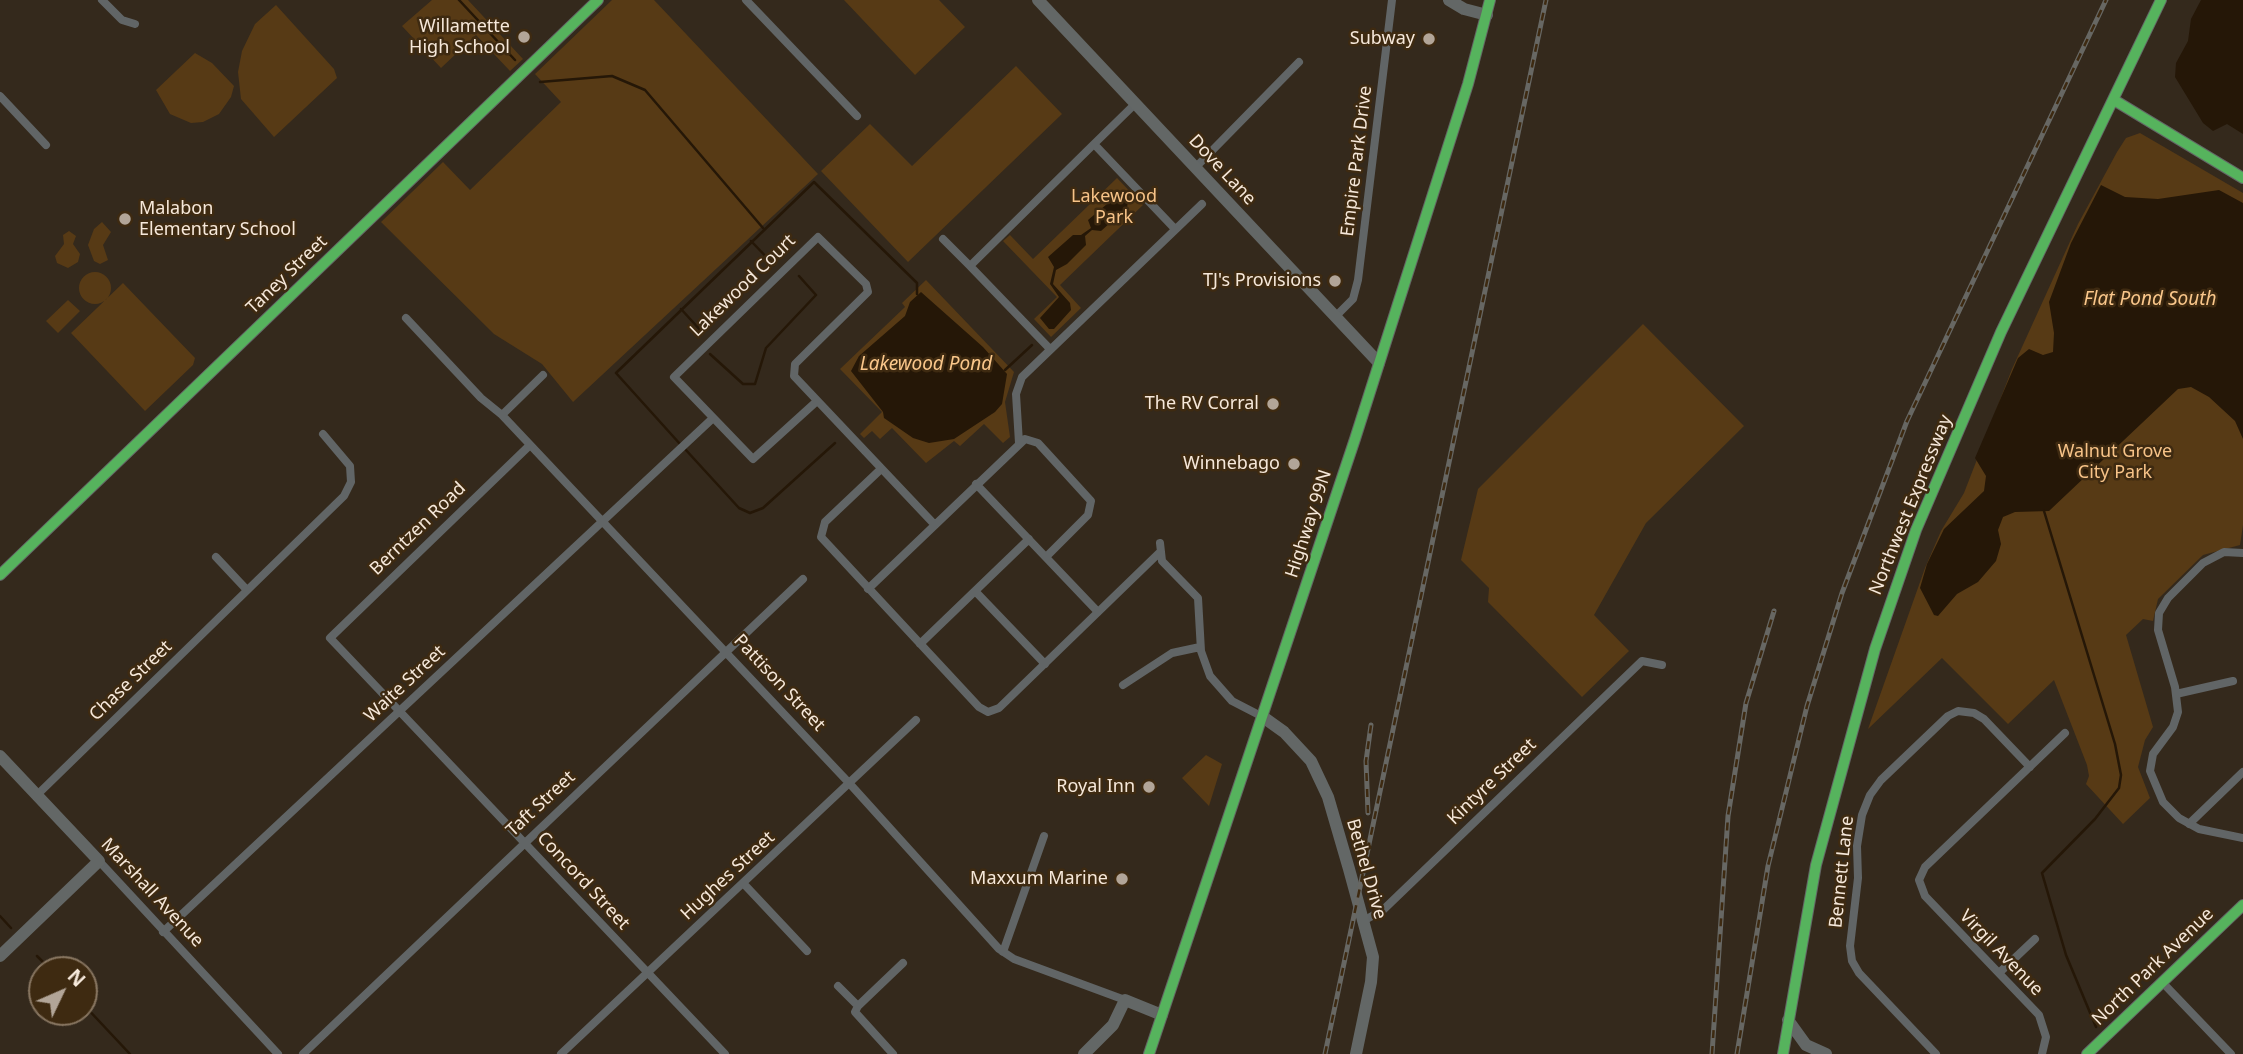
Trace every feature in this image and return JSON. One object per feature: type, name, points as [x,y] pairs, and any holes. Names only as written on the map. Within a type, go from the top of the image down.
[{"type":"main road","name":"Highway 99N","points":[[1149,1054],[1379,363],[1468,84],[1490,0]]},
{"type":"street","points":[[102,0],[122,20],[135,24]]},
{"type":"street","name":"Taney Street","points":[[0,576],[598,0]]},
{"type":"street","points":[[746,0],[857,116]]},
{"type":"street","name":"Dove Lane","points":[[1038,0],[1379,363]]},
{"type":"street","name":"Empire Park Drive","points":[[1335,317],[1353,299],[1358,280],[1392,0]]},
{"type":"street","points":[[1449,0],[1464,9],[1486,15]]},
{"type":"street","name":"Northwest Expressway","points":[[1783,1054],[1816,865],[1838,778],[1875,649],[1916,530],[2001,332],[2161,0]]},
{"type":"street","points":[[1195,168],[1299,62]]},
{"type":"street","points":[[0,96],[46,145]]},
{"type":"street","points":[[2114,100],[2243,178]]},
{"type":"street","points":[[970,266],[1136,103]]},
{"type":"street","points":[[1094,144],[1175,229]]},
{"type":"street","points":[[1019,443],[1016,389],[1027,371],[1202,204]]},
{"type":"street","name":"Lakewood Court","points":[[817,401],[756,458],[747,456],[676,380],[674,374],[818,237],[868,288],[865,296],[793,368],[797,379],[934,524]]},
{"type":"street","points":[[943,239],[1050,349]]},
{"type":"street","name":"Pattison Street","points":[[406,318],[481,398],[502,415],[726,652],[1003,952],[1162,1014]]},
{"type":"street","points":[[502,415],[543,375]]},
{"type":"street","name":"Waite Street","points":[[163,932],[712,419]]},
{"type":"street","name":"Chase Street","points":[[37,795],[348,491],[350,466],[323,434]]},
{"type":"street","points":[[868,589],[1019,443],[1029,439],[1038,443],[1091,501],[1088,515],[1046,557]]},
{"type":"street","name":"Berntzen Road","points":[[330,638],[530,445]]},
{"type":"street","points":[[881,469],[825,522],[820,532],[824,542],[979,707],[988,712],[999,708],[1159,553]]},
{"type":"street","points":[[976,484],[1098,612]]},
{"type":"street","points":[[920,644],[1029,539]]},
{"type":"street","points":[[1160,543],[1159,553],[1167,568],[1188,585],[1198,598],[1200,647],[1210,676],[1231,701],[1263,717]]},
{"type":"street","points":[[2243,553],[2217,554],[2186,580],[2163,605],[2158,622],[2176,695],[2176,721],[2153,754],[2150,771],[2163,802],[2189,824],[2243,838]]},
{"type":"street","points":[[216,557],[246,589]]},
{"type":"street","name":"Taft Street","points":[[303,1054],[803,579]]},
{"type":"street","points":[[975,592],[1045,664]]},
{"type":"street","name":"Concord Street","points":[[330,638],[725,1054]]},
{"type":"street","points":[[1123,685],[1172,653],[1200,647]]},
{"type":"street","name":"Kintyre Street","points":[[1363,921],[1383,910],[1642,660],[1662,665]]},
{"type":"street","points":[[2176,695],[2233,681]]},
{"type":"street","name":"Bennett Lane","points":[[1936,1054],[1859,973],[1853,961],[1850,946],[1858,878],[1857,846],[1861,815],[1870,795],[1881,780],[1953,713],[1964,711],[1980,716],[2030,767]]},
{"type":"street","name":"Bethel Drive","points":[[1263,717],[1284,732],[1311,761],[1321,778],[1373,957],[1373,971],[1356,1054]]},
{"type":"street","name":"Hughes Street","points":[[561,1054],[916,720]]},
{"type":"street","points":[[2030,767],[2066,733]]},
{"type":"street","name":"Marshall Avenue","points":[[0,756],[278,1054]]},
{"type":"street","name":"Virgil Avenue","points":[[2030,767],[1925,867],[1919,880],[1925,896],[2042,1022],[2046,1037],[2042,1054]]},
{"type":"street","points":[[2189,824],[2243,772]]},
{"type":"street","points":[[1003,952],[1044,836]]},
{"type":"street","points":[[0,956],[99,861]]},
{"type":"street","points":[[743,883],[807,951]]},
{"type":"street","name":"North Park Avenue","points":[[2087,1054],[2243,905]]},
{"type":"street","points":[[1999,973],[2035,939]]},
{"type":"street","points":[[893,1054],[856,1015],[858,1006],[903,963]]},
{"type":"street","points":[[2162,982],[2231,1054]]},
{"type":"street","points":[[838,986],[858,1006]]},
{"type":"street","points":[[1084,1054],[1113,1025],[1125,1000]]},
{"type":"street","points":[[1788,1020],[1805,1045],[1826,1054]]},
{"type":"green space","points":[[432,0],[468,0],[523,59],[510,71],[476,35],[441,68],[402,26]]},
{"type":"green space","points":[[612,0],[654,0],[818,174],[573,402],[542,364],[494,334],[381,222],[443,162],[470,190],[561,102],[535,74]]},
{"type":"green space","points":[[844,0],[939,0],[965,27],[915,75]]},
{"type":"green space","points":[[276,5],[334,69],[337,78],[274,137],[241,99],[238,72],[242,51],[255,24]]},
{"type":"green space","points":[[195,53],[212,63],[234,86],[231,97],[219,114],[203,122],[191,123],[170,114],[156,90]]},
{"type":"green space","points":[[1016,66],[1062,114],[908,262],[821,171],[870,124],[912,166]]},
{"type":"green space","name":"Walnut Grove City Park","points":[[2140,133],[2243,193],[2243,525],[2240,545],[2203,555],[2158,599],[2153,621],[2143,619],[2126,635],[2153,727],[2145,740],[2138,767],[2150,798],[2123,824],[2086,784],[2089,776],[2087,765],[2054,680],[2008,724],[1942,658],[1868,729],[1925,568],[1941,531],[1964,493],[2012,369],[2078,224],[2126,138]]},
{"type":"green space","name":"Lakewood Park","points":[[1117,178],[1143,205],[1060,285],[1081,308],[1051,337],[1034,319],[1057,297],[1003,241],[1010,235],[1033,259]]},
{"type":"green space","points":[[102,222],[111,232],[103,245],[108,260],[100,264],[94,261],[88,245],[94,229]]},
{"type":"green space","points":[[69,231],[76,236],[73,244],[80,254],[78,262],[68,268],[57,263],[55,256],[64,244],[63,235]]},
{"type":"green space","points":[[95,272],[106,277],[111,288],[106,299],[95,304],[84,299],[79,288],[84,277]]},
{"type":"green space","name":"Lakewood Pond","points":[[926,280],[1014,372],[1005,402],[1010,437],[1003,443],[984,424],[960,446],[954,441],[926,463],[892,428],[880,439],[872,431],[864,438],[860,434],[882,412],[840,369],[905,307],[902,303]]},
{"type":"green space","points":[[123,283],[195,358],[193,365],[145,411],[71,333]]},
{"type":"green space","points":[[68,300],[80,311],[58,333],[46,321]]},
{"type":"green space","points":[[1643,324],[1744,426],[1646,523],[1594,615],[1629,651],[1582,697],[1488,602],[1489,588],[1461,560],[1478,489]]},
{"type":"green space","points":[[1206,755],[1222,764],[1209,806],[1182,778]]},
{"type":"water","points":[[2201,0],[2243,0],[2243,134],[2227,124],[2213,131],[2203,123],[2175,77],[2176,63],[2188,41],[2191,19]]},
{"type":"water","name":"Flat Pond South","points":[[2101,185],[2125,197],[2158,199],[2219,190],[2243,203],[2243,439],[2235,421],[2209,397],[2191,387],[2178,389],[2049,511],[2015,512],[2003,517],[1998,530],[2001,544],[1996,561],[1978,582],[1957,594],[1938,616],[1934,615],[1920,588],[1927,564],[1944,529],[1984,491],[1986,476],[1975,458],[2018,358],[2029,349],[2043,355],[2053,352],[2054,333],[2049,302],[2071,243]]},
{"type":"water","points":[[1120,193],[1128,201],[1127,208],[1101,231],[1092,230],[1085,236],[1086,245],[1067,264],[1056,270],[1053,284],[1070,303],[1071,310],[1054,329],[1049,329],[1040,318],[1059,297],[1050,284],[1054,267],[1048,257],[1073,235],[1081,235],[1091,228],[1088,220]]},
{"type":"water","name":"Lakewood Pond","points":[[921,292],[983,347],[1007,374],[1002,404],[995,412],[954,439],[929,443],[913,438],[884,418],[883,412],[851,371],[859,356],[905,316],[910,302]]},
{"type":"waterway","points":[[459,0],[515,60]]},
{"type":"waterway","points":[[540,82],[612,76],[645,90],[763,228]]},
{"type":"waterway","points":[[680,444],[616,373],[814,182],[917,283],[917,294]]},
{"type":"waterway","points":[[751,241],[774,265]]},
{"type":"waterway","points":[[710,354],[743,384],[755,384],[766,348],[816,295],[799,276]]},
{"type":"waterway","points":[[681,309],[702,332]]},
{"type":"waterway","points":[[1005,370],[1032,345]]},
{"type":"waterway","points":[[685,449],[739,508],[750,513],[763,508],[835,443]]},
{"type":"waterway","points":[[2044,511],[2115,744],[2121,775],[2119,788],[2095,819],[2042,873],[2066,955],[2096,1027]]},
{"type":"waterway","points":[[0,916],[11,928]]},
{"type":"waterway","points":[[98,1020],[130,1054]]},
{"type":"railway","points":[[1325,1054],[1546,0]]},
{"type":"railway","points":[[1737,1054],[1768,866],[1807,706],[1842,593],[1907,421],[2106,0]]},
{"type":"railway","points":[[1712,1054],[1728,816],[1746,703],[1774,611]]},
{"type":"railway","points":[[1368,813],[1366,761],[1371,725]]},
{"type":"cycle path","points":[[0,575],[598,0]]},
{"type":"cycle path","points":[[1149,1054],[1355,439],[1468,84],[1490,0]]},
{"type":"cycle path","points":[[1783,1054],[1816,865],[1875,649],[1916,530],[2001,332],[2161,0]]},
{"type":"cycle path","points":[[2114,100],[2243,178]]},
{"type":"cycle path","points":[[2087,1054],[2243,905]]},
{"type":"place","name":"Willamette High School","points":[[524,37]]},
{"type":"place","name":"Subway","points":[[1429,39]]},
{"type":"place","name":"Malabon Elementary School","points":[[125,219]]},
{"type":"place","name":"TJ's Provisions","points":[[1335,281]]},
{"type":"place","name":"The RV Corral","points":[[1273,404]]},
{"type":"place","name":"Winnebago","points":[[1294,464]]},
{"type":"place","name":"Royal Inn","points":[[1149,787]]},
{"type":"place","name":"Maxxum Marine","points":[[1122,879]]}]
